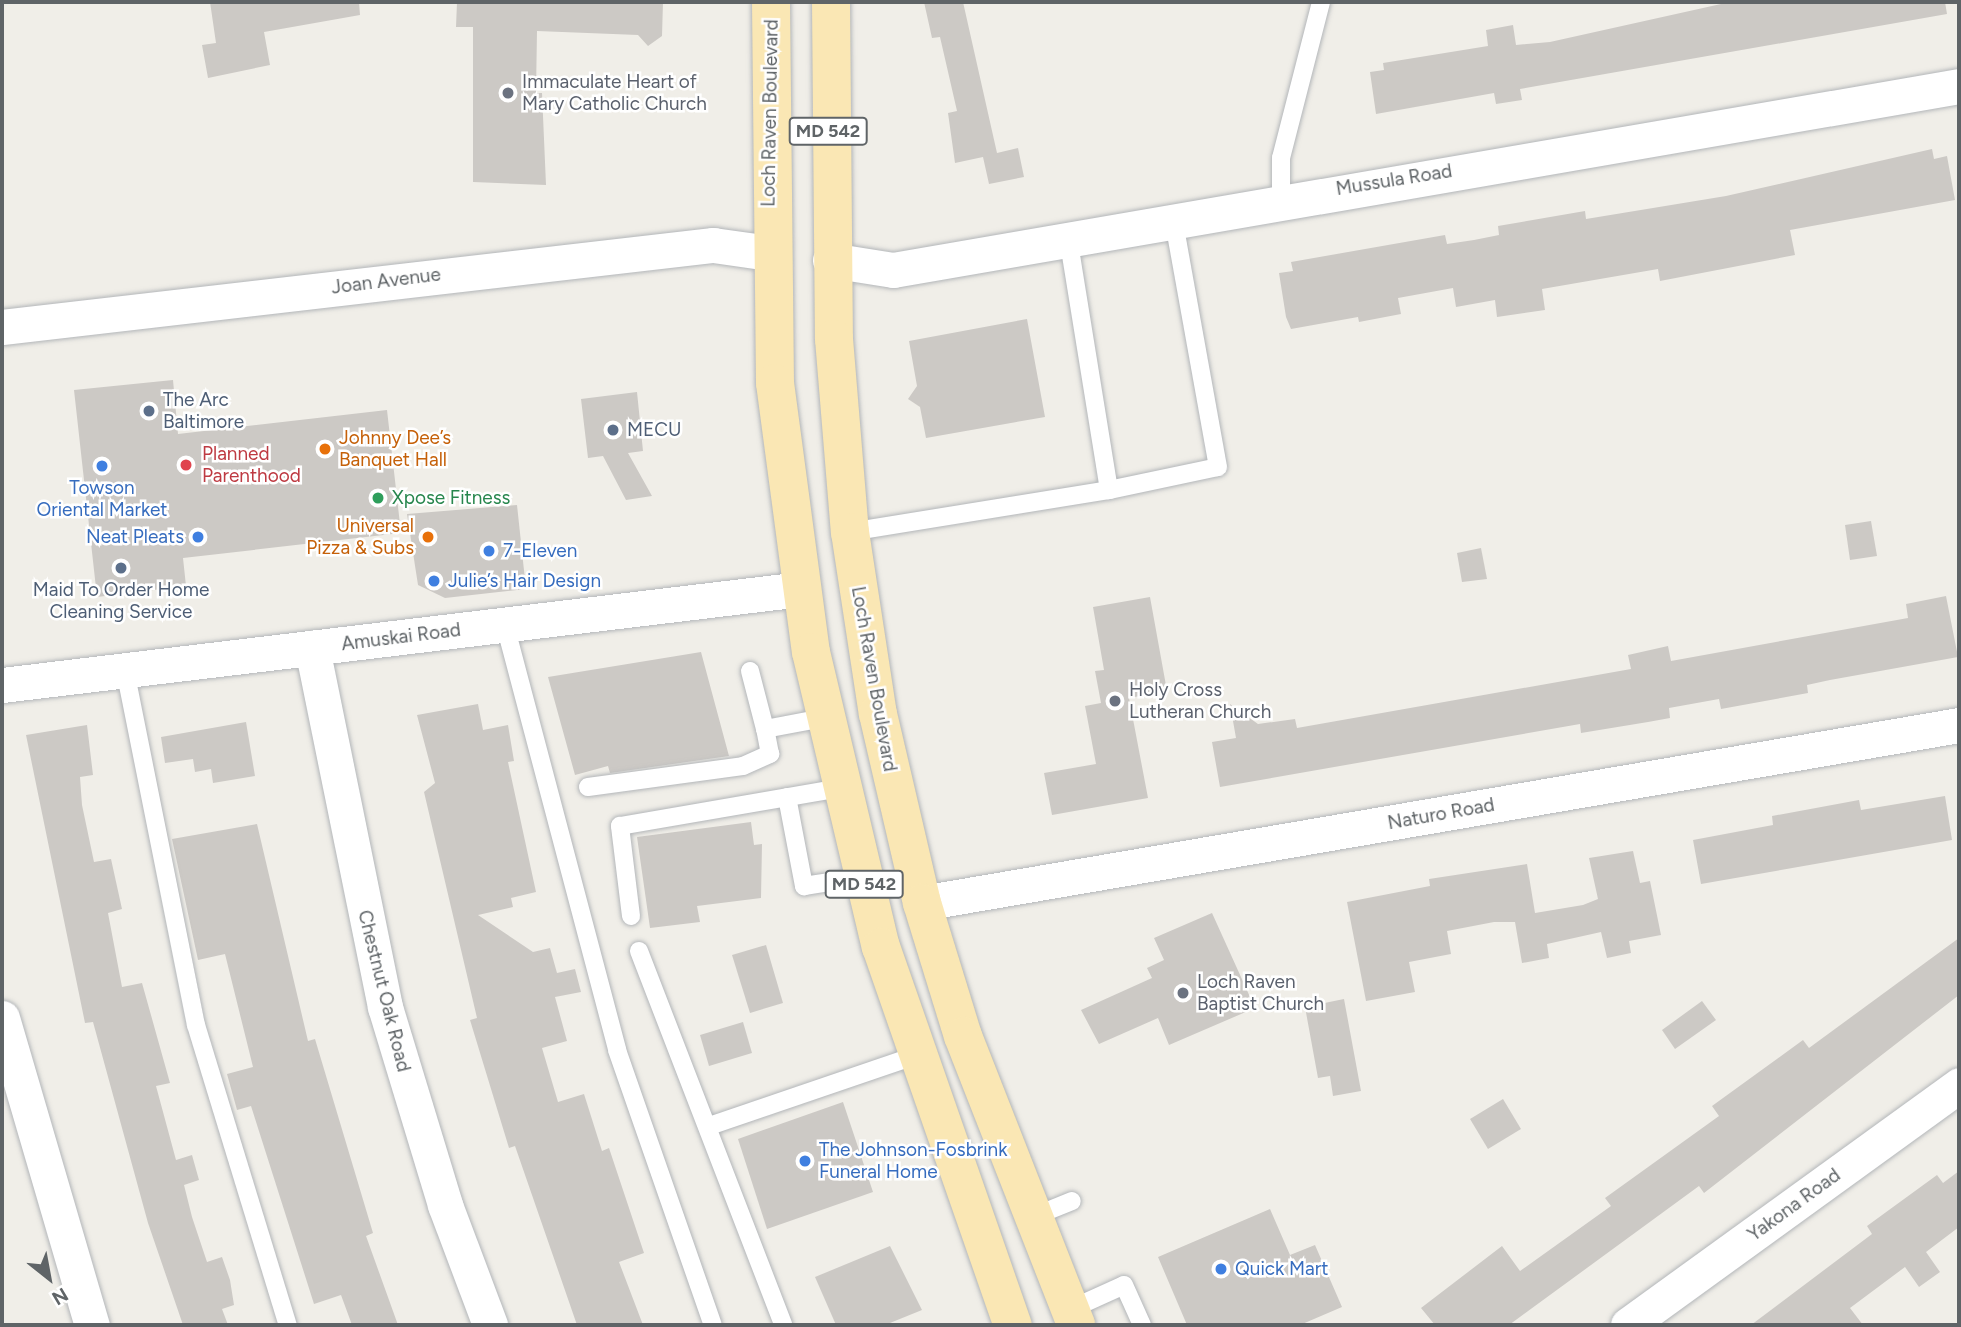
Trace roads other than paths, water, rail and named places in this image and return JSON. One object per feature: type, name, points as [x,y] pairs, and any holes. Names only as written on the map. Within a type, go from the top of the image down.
[{"type":"main road","name":"Loch Raven Boulevard","points":[[771,2],[770,253],[775,383],[800,589],[824,718],[862,877],[915,1056],[1013,1325]]},
{"type":"main road","name":"Loch Raven Boulevard","points":[[831,2],[830,260],[850,532],[878,714],[922,903],[1030,1218],[1073,1318]]},
{"type":"main road","points":[[770,253],[830,260]]},
{"type":"street","name":"Mussula Road","points":[[830,260],[893,270],[1282,198],[1959,86]]},
{"type":"street","name":"Joan Avenue","points":[[2,327],[713,245],[770,253]]},
{"type":"street","name":"Amuskai Road","points":[[2,685],[800,589]]},
{"type":"street","name":"Chestnut Oak Road","points":[[312,648],[385,1007],[445,1205],[491,1325]]},
{"type":"street","name":"Naturo Road","points":[[922,903],[1959,725]]},
{"type":"street","points":[[2,1022],[92,1325]]},
{"type":"street","name":"Yakona Road","points":[[1628,1325],[1959,1084]]},
{"type":"lane","points":[[1282,198],[1281,158],[1321,2]]},
{"type":"lane","points":[[850,532],[1109,490],[1218,467],[1173,217]]},
{"type":"lane","points":[[1068,237],[1109,490]]},
{"type":"lane","points":[[505,625],[617,1050],[713,1325]]},
{"type":"lane","points":[[125,670],[196,1025],[288,1325]]},
{"type":"lane","points":[[588,787],[743,766],[770,754],[750,671]]},
{"type":"lane","points":[[765,729],[824,718]]},
{"type":"lane","points":[[631,916],[620,826],[840,788]]},
{"type":"lane","points":[[787,797],[804,886],[862,877]]},
{"type":"lane","points":[[639,951],[709,1126],[783,1325]]},
{"type":"lane","points":[[709,1126],[915,1056]]},
{"type":"lane","points":[[1030,1218],[1072,1201]]},
{"type":"lane","points":[[1073,1318],[1124,1285],[1142,1325]]},
{"type":"place","name":"Immaculate Heart of Mary Catholic Church","points":[[508,93]]},
{"type":"place","name":"The Arc Baltimore","points":[[149,411]]},
{"type":"place","name":"MECU","points":[[613,430]]},
{"type":"place","name":"Johnny Dee’s Banquet Hall","points":[[325,449]]},
{"type":"place","name":"Planned Parenthood","points":[[186,465]]},
{"type":"place","name":"Towson Oriental Market","points":[[102,466]]},
{"type":"place","name":"Xpose Fitness","points":[[378,498]]},
{"type":"place","name":"Neat Pleats","points":[[198,537]]},
{"type":"place","name":"Universal Pizza & Subs","points":[[428,537]]},
{"type":"place","name":"7-Eleven","points":[[489,551]]},
{"type":"place","name":"Maid To Order Home Cleaning Service","points":[[121,568]]},
{"type":"place","name":"Julie’s Hair Design","points":[[434,581]]},
{"type":"place","name":"Holy Cross Lutheran Church","points":[[1115,701]]},
{"type":"place","name":"Loch Raven Baptist Church","points":[[1183,993]]},
{"type":"place","name":"The Johnson-Fosbrink Funeral Home","points":[[805,1161]]},
{"type":"place","name":"Quick Mart","points":[[1221,1269]]}]
